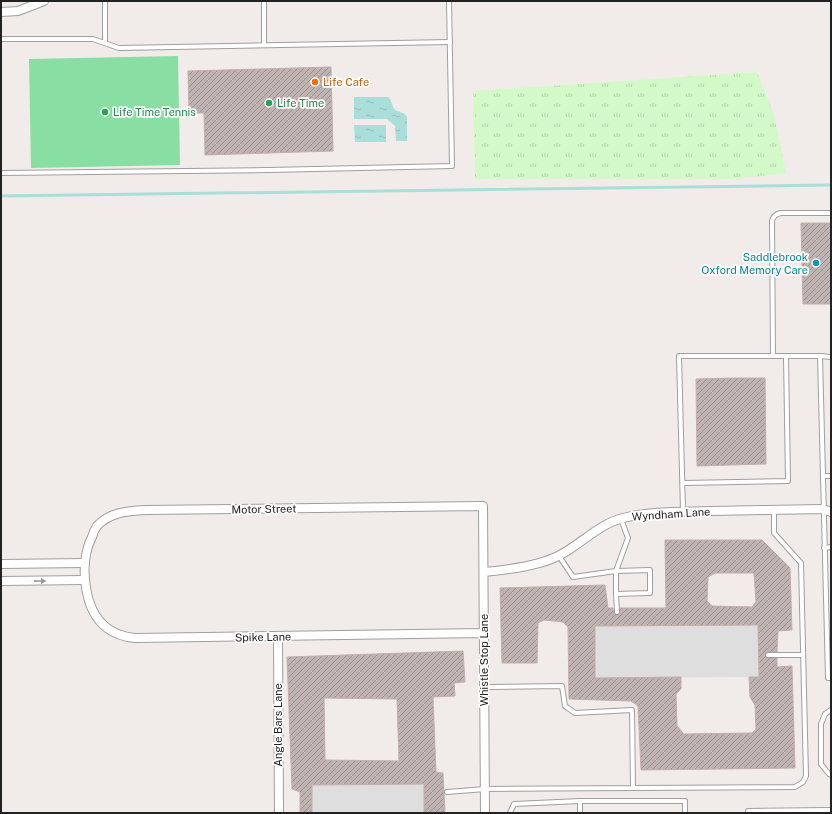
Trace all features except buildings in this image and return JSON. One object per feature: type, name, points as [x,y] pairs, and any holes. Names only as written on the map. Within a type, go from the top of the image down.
[{"type":"street","points":[[1,12],[18,11],[44,1]]},
{"type":"street","name":"Motor Street","points":[[84,576],[87,546],[97,526],[109,517],[121,512],[146,510],[483,506]]},
{"type":"street","name":"Whistle Stop Lane","points":[[483,506],[485,813]]},
{"type":"street","name":"Wyndham Lane","points":[[484,572],[510,569],[538,563],[559,556],[602,528],[621,518],[642,514],[827,510],[831,506]]},
{"type":"street","points":[[1,564],[85,563]]},
{"type":"street","points":[[1,581],[84,576]]},
{"type":"street","name":"Spike Lane","points":[[84,576],[86,590],[94,613],[106,627],[121,636],[135,638],[484,634]]},
{"type":"street","name":"Angle Bars Lane","points":[[278,637],[278,813]]},
{"type":"lane","points":[[105,1],[105,43]]},
{"type":"lane","points":[[264,1],[264,45]]},
{"type":"lane","points":[[1,173],[452,166],[449,1]]},
{"type":"lane","points":[[1,39],[93,39],[119,48],[450,42]]},
{"type":"lane","points":[[773,356],[773,217],[776,214],[781,213],[831,213]]},
{"type":"lane","points":[[683,512],[679,356],[831,356]]},
{"type":"lane","points":[[682,482],[788,481],[786,356]]},
{"type":"lane","points":[[820,356],[823,476],[827,510],[824,548],[828,678],[831,678]]},
{"type":"lane","points":[[823,476],[831,476]]},
{"type":"lane","points":[[447,792],[485,789],[795,787],[803,782],[806,776],[801,563],[774,533],[774,510]]},
{"type":"lane","points":[[617,612],[616,571],[628,538],[621,518]]},
{"type":"lane","points":[[824,548],[831,548]]},
{"type":"lane","points":[[559,556],[572,577],[616,571],[650,570],[650,593],[616,594]]},
{"type":"lane","points":[[826,614],[831,614]]},
{"type":"lane","points":[[768,655],[803,655]]},
{"type":"lane","points":[[484,687],[562,686],[565,706],[575,713],[632,710],[634,788]]},
{"type":"lane","points":[[831,710],[825,714],[821,724],[821,764],[831,775]]},
{"type":"lane","points":[[510,813],[514,804],[580,801],[685,801],[685,813]]},
{"type":"lane","points":[[580,801],[580,813]]},
{"type":"lane","points":[[748,813],[748,811],[773,812],[831,810]]},
{"type":"green space","name":"Life Time Tennis","points":[[178,56],[180,165],[31,168],[29,59]]},
{"type":"green space","points":[[757,72],[774,115],[786,173],[734,179],[475,179],[473,91]]},
{"type":"shaded area","points":[[758,625],[759,677],[595,678],[595,626]]},
{"type":"shaded area","points":[[424,784],[424,813],[312,813],[312,785]]},
{"type":"water","points":[[354,97],[388,97],[395,110],[405,114],[407,117],[407,141],[396,141],[395,126],[387,119],[354,119]]},
{"type":"water","points":[[354,125],[386,125],[386,142],[355,142]]},
{"type":"waterway","points":[[1,196],[831,185]]},
{"type":"place","name":"Life Cafe","points":[[315,82]]},
{"type":"place","name":"Life Time","points":[[269,103]]},
{"type":"place","name":"Life Time Tennis","points":[[105,112]]},
{"type":"place","name":"Saddlebrook Oxford Memory Care","points":[[816,263]]}]
